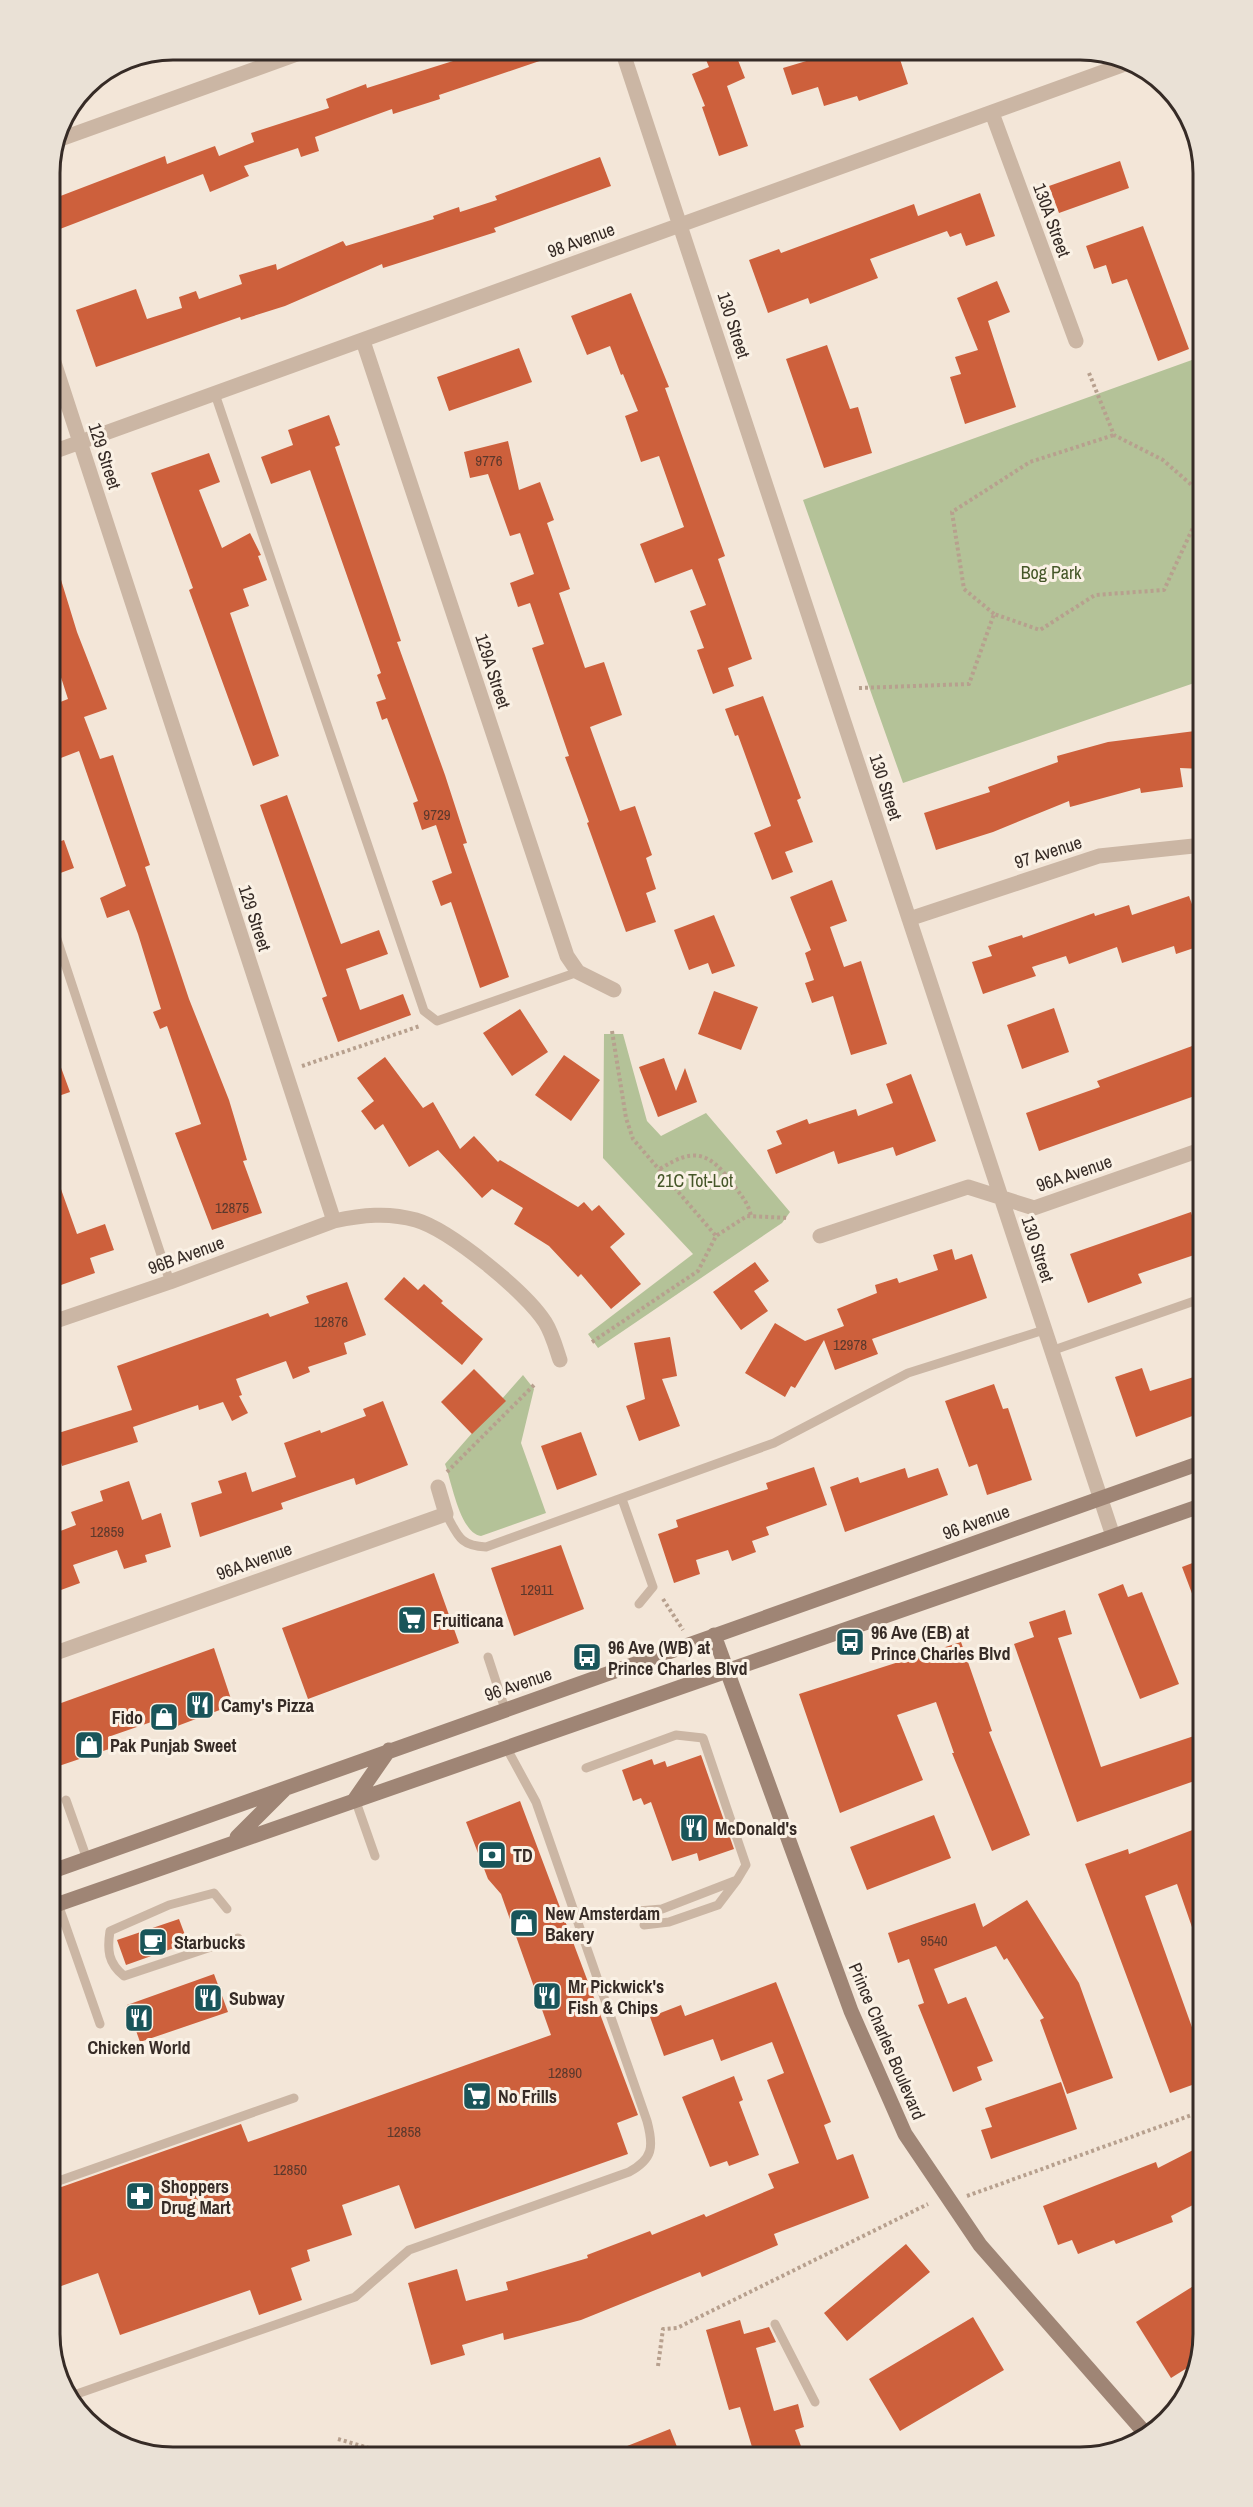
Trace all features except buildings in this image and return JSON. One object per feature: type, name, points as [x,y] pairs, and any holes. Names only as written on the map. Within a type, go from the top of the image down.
[{"type":"main road","name":"96 Avenue","points":[[60,1868],[389,1749],[1193,1466]]},
{"type":"main road","points":[[60,1904],[354,1799],[1193,1508]]},
{"type":"main road","name":"Prince Charles Boulevard","points":[[714,1635],[851,2011],[905,2134],[980,2245],[1141,2429]]},
{"type":"main road","points":[[354,1799],[389,1749]]},
{"type":"main road","points":[[233,1842],[286,1788]]},
{"type":"street","points":[[67,137],[280,60]]},
{"type":"street","name":"130 Street","points":[[625,60],[1113,1536]]},
{"type":"street","name":"98 Avenue","points":[[60,449],[1118,67]]},
{"type":"street","name":"130A Street","points":[[992,113],[1076,341]]},
{"type":"street","name":"129A Street","points":[[363,341],[567,956],[578,972]]},
{"type":"street","name":"129 Street","points":[[60,380],[334,1221]]},
{"type":"street","name":"97 Avenue","points":[[909,919],[1099,856],[1193,846]]},
{"type":"street","points":[[578,972],[614,990]]},
{"type":"street","name":"96A Avenue","points":[[820,1236],[968,1187],[1034,1208],[1193,1152]]},
{"type":"street","points":[[334,1221],[364,1215],[391,1215],[416,1220],[443,1232],[470,1250],[528,1302],[546,1322],[560,1360]]},
{"type":"street","name":"96B Avenue","points":[[60,1320],[170,1282],[334,1221]]},
{"type":"street","points":[[438,1487],[446,1514]]},
{"type":"street","name":"96A Avenue","points":[[60,1651],[446,1514]]},
{"type":"lane","points":[[216,394],[424,1011],[437,1021],[578,972]]},
{"type":"lane","points":[[60,948],[170,1282]]},
{"type":"lane","points":[[1052,1351],[1193,1302]]},
{"type":"lane","points":[[446,1514],[461,1540],[471,1546],[486,1547],[774,1443],[908,1374],[1044,1330]]},
{"type":"lane","points":[[622,1499],[653,1587],[639,1604]]},
{"type":"lane","points":[[488,1657],[505,1709]]},
{"type":"lane","points":[[586,1768],[676,1736],[703,1738],[746,1865],[718,1905],[669,1922],[644,1925]]},
{"type":"lane","points":[[77,2394],[355,2297],[409,2250],[628,2172],[642,2164],[650,2154],[652,2138],[647,2121],[540,1813],[506,1747]]},
{"type":"lane","points":[[354,1799],[375,1856]]},
{"type":"lane","points":[[66,1800],[87,1859]]},
{"type":"lane","points":[[638,1911],[662,1909],[737,1880]]},
{"type":"lane","points":[[227,1909],[214,1893],[169,1905],[110,1931],[107,1949],[113,1967],[124,1976],[238,1938]]},
{"type":"lane","points":[[60,1921],[100,2024]]},
{"type":"lane","points":[[60,2180],[294,2098]]},
{"type":"lane","points":[[775,2324],[815,2402]]},
{"type":"path","points":[[1089,373],[1114,435],[1163,460],[1193,486]]},
{"type":"path","points":[[1114,435],[1030,462],[952,512],[964,589],[994,614],[1040,630],[1095,595],[1164,590],[1193,528]]},
{"type":"path","points":[[859,687],[969,684],[994,614]]},
{"type":"path","points":[[298,1067],[421,1026]]},
{"type":"path","points":[[612,1031],[633,1139],[660,1169],[707,1229],[716,1236]]},
{"type":"path","points":[[660,1169],[681,1158],[710,1159],[717,1164],[746,1201],[751,1216]]},
{"type":"path","points":[[592,1342],[698,1271],[716,1236],[751,1216],[789,1218]]},
{"type":"path","points":[[447,1472],[534,1385]]},
{"type":"path","points":[[653,1587],[681,1623]]},
{"type":"path","points":[[968,2196],[1193,2115]]},
{"type":"path","points":[[658,2366],[663,2329],[677,2328],[928,2204]]},
{"type":"path","points":[[338,2439],[365,2447]]},
{"type":"green space","name":"Bog Park","points":[[1193,360],[1193,683],[903,783],[803,500]]},
{"type":"green space","name":"21C Tot-Lot","points":[[604,1034],[623,1034],[647,1121],[661,1136],[706,1113],[790,1212],[782,1223],[598,1348],[588,1334],[693,1254],[603,1158]]},
{"type":"green space","points":[[523,1375],[534,1389],[521,1443],[546,1513],[481,1536],[474,1533],[462,1517],[445,1464]]},
{"type":"place","name":"Fruiticana","points":[[412,1620]]},
{"type":"place","name":"96 Ave (EB) at Prince Charles Blvd","points":[[850,1642]]},
{"type":"place","name":"96 Ave (WB) at Prince Charles Blvd","points":[[587,1657]]},
{"type":"place","name":"Camy's Pizza","points":[[200,1705]]},
{"type":"place","name":"Fido","points":[[164,1717]]},
{"type":"place","name":"Pak Punjab Sweet","points":[[89,1745]]},
{"type":"place","name":"McDonald's","points":[[694,1828]]},
{"type":"place","name":"TD","points":[[492,1855]]},
{"type":"place","name":"New Amsterdam Bakery","points":[[524,1923]]},
{"type":"place","name":"Starbucks","points":[[153,1942]]},
{"type":"place","name":"Mr Pickwick's Fish & Chips","points":[[547,1996]]},
{"type":"place","name":"Subway","points":[[208,1998]]},
{"type":"place","name":"Chicken World","points":[[139,2018]]},
{"type":"place","name":"No Frills","points":[[477,2096]]},
{"type":"place","name":"Shoppers Drug Mart","points":[[140,2196]]}]
